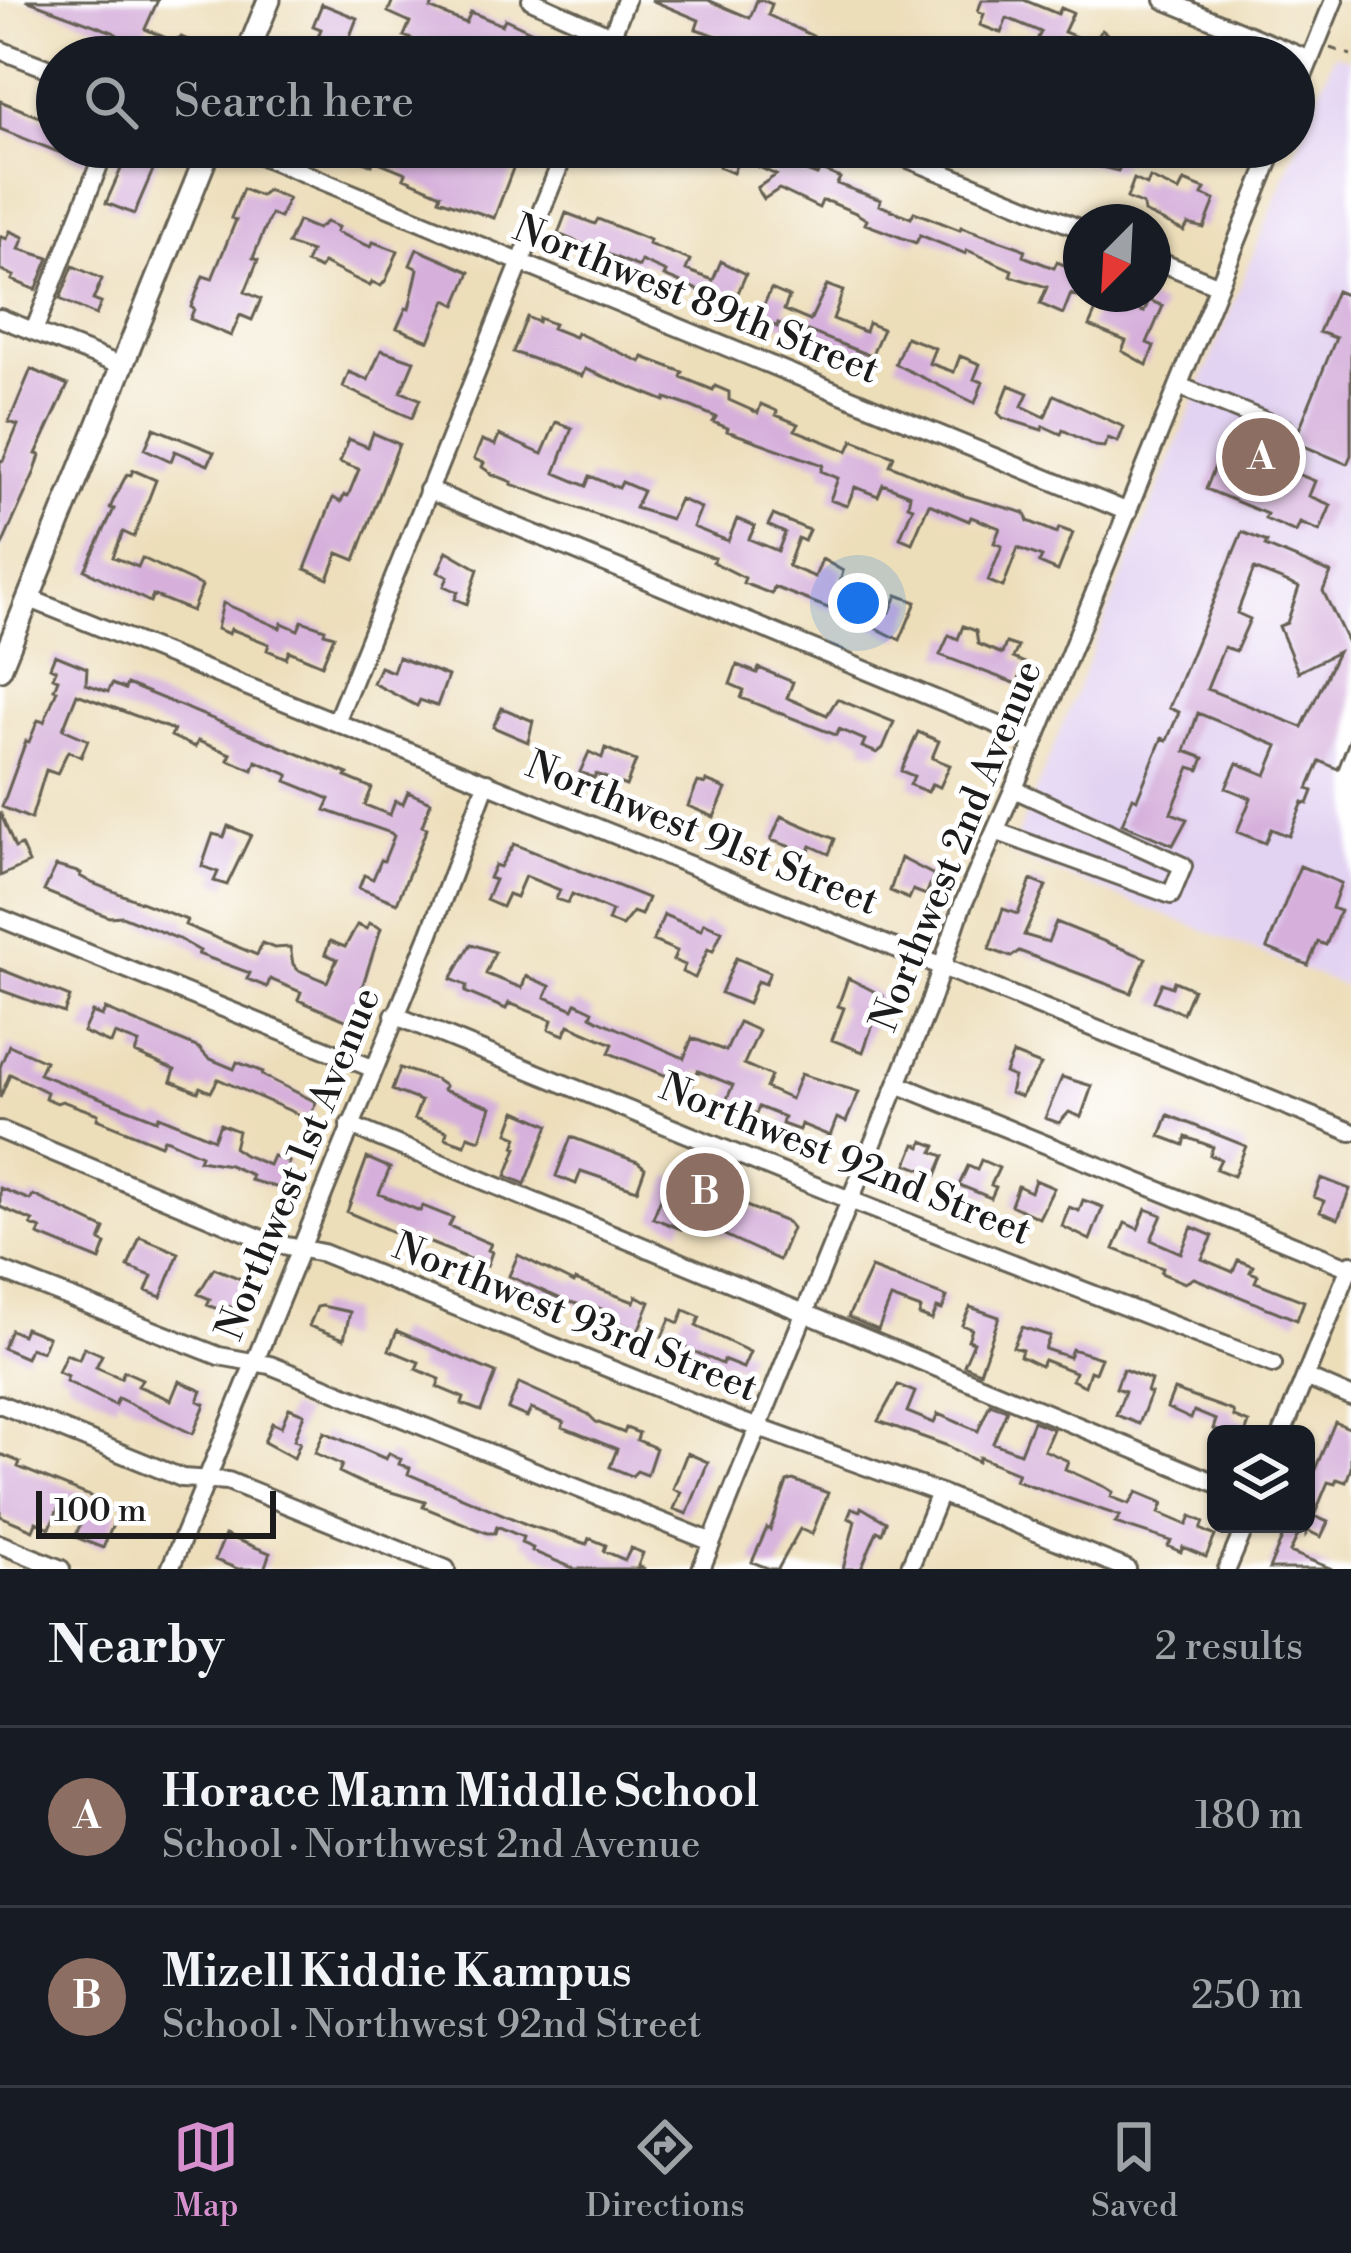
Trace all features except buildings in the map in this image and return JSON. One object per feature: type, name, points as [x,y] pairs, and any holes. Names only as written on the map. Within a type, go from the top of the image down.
[{"type":"main road","points":[[254,36],[269,0]]},
{"type":"main road","points":[[0,669],[202,168]]},
{"type":"street","points":[[531,0],[612,35],[626,0]]},
{"type":"street","points":[[1164,0],[1269,36]]},
{"type":"street","points":[[1315,46],[1334,0]]},
{"type":"street","points":[[0,50],[36,64]]},
{"type":"street","points":[[34,331],[98,168]]},
{"type":"street","name":"Northwest 89th Street","points":[[290,168],[1128,512]]},
{"type":"street","points":[[336,722],[558,168]]},
{"type":"street","points":[[930,168],[1063,223]]},
{"type":"street","name":"Northwest 2nd Avenue","points":[[701,1569],[929,1005],[940,966],[1267,168]]},
{"type":"street","points":[[1171,266],[1219,286]]},
{"type":"street","points":[[0,318],[122,366]]},
{"type":"street","points":[[1179,386],[1285,429]]},
{"type":"street","points":[[428,490],[1035,740]]},
{"type":"street","name":"Northwest 91st Street","points":[[28,598],[1351,1132]]},
{"type":"street","name":"Northwest 1st Avenue","points":[[170,1569],[487,782]]},
{"type":"street","points":[[995,831],[1171,895],[1183,866],[1014,789]]},
{"type":"street","points":[[0,918],[372,1069]]},
{"type":"street","name":"Northwest 92nd Street","points":[[394,1015],[850,1200],[1273,1364]]},
{"type":"street","points":[[897,1084],[1350,1266],[1286,1425]]},
{"type":"street","points":[[349,1125],[1207,1479]]},
{"type":"street","name":"Northwest 93rd Street","points":[[0,1130],[272,1243],[323,1253],[1126,1569]]},
{"type":"street","points":[[0,1270],[219,1356],[270,1364],[712,1542]]},
{"type":"street","points":[[1306,1377],[1351,1397]]},
{"type":"street","points":[[0,1404],[182,1478],[228,1481],[446,1569]]},
{"type":"street","points":[[909,1569],[940,1492]]},
{"type":"street","points":[[1227,1569],[1242,1533]]},
{"type":"street","points":[[0,1544],[61,1569]]},
{"type":"path","points":[[1315,51],[1351,55]]},
{"type":"shaded area","points":[[1335,53],[1351,59],[1351,989],[1010,854],[1288,168],[1315,168],[1315,102]]},
{"type":"place","name":"Horace Mann Middle School","points":[[1261,457]]},
{"type":"place","name":"Mizell Kiddie Kampus","points":[[705,1192]]}]
